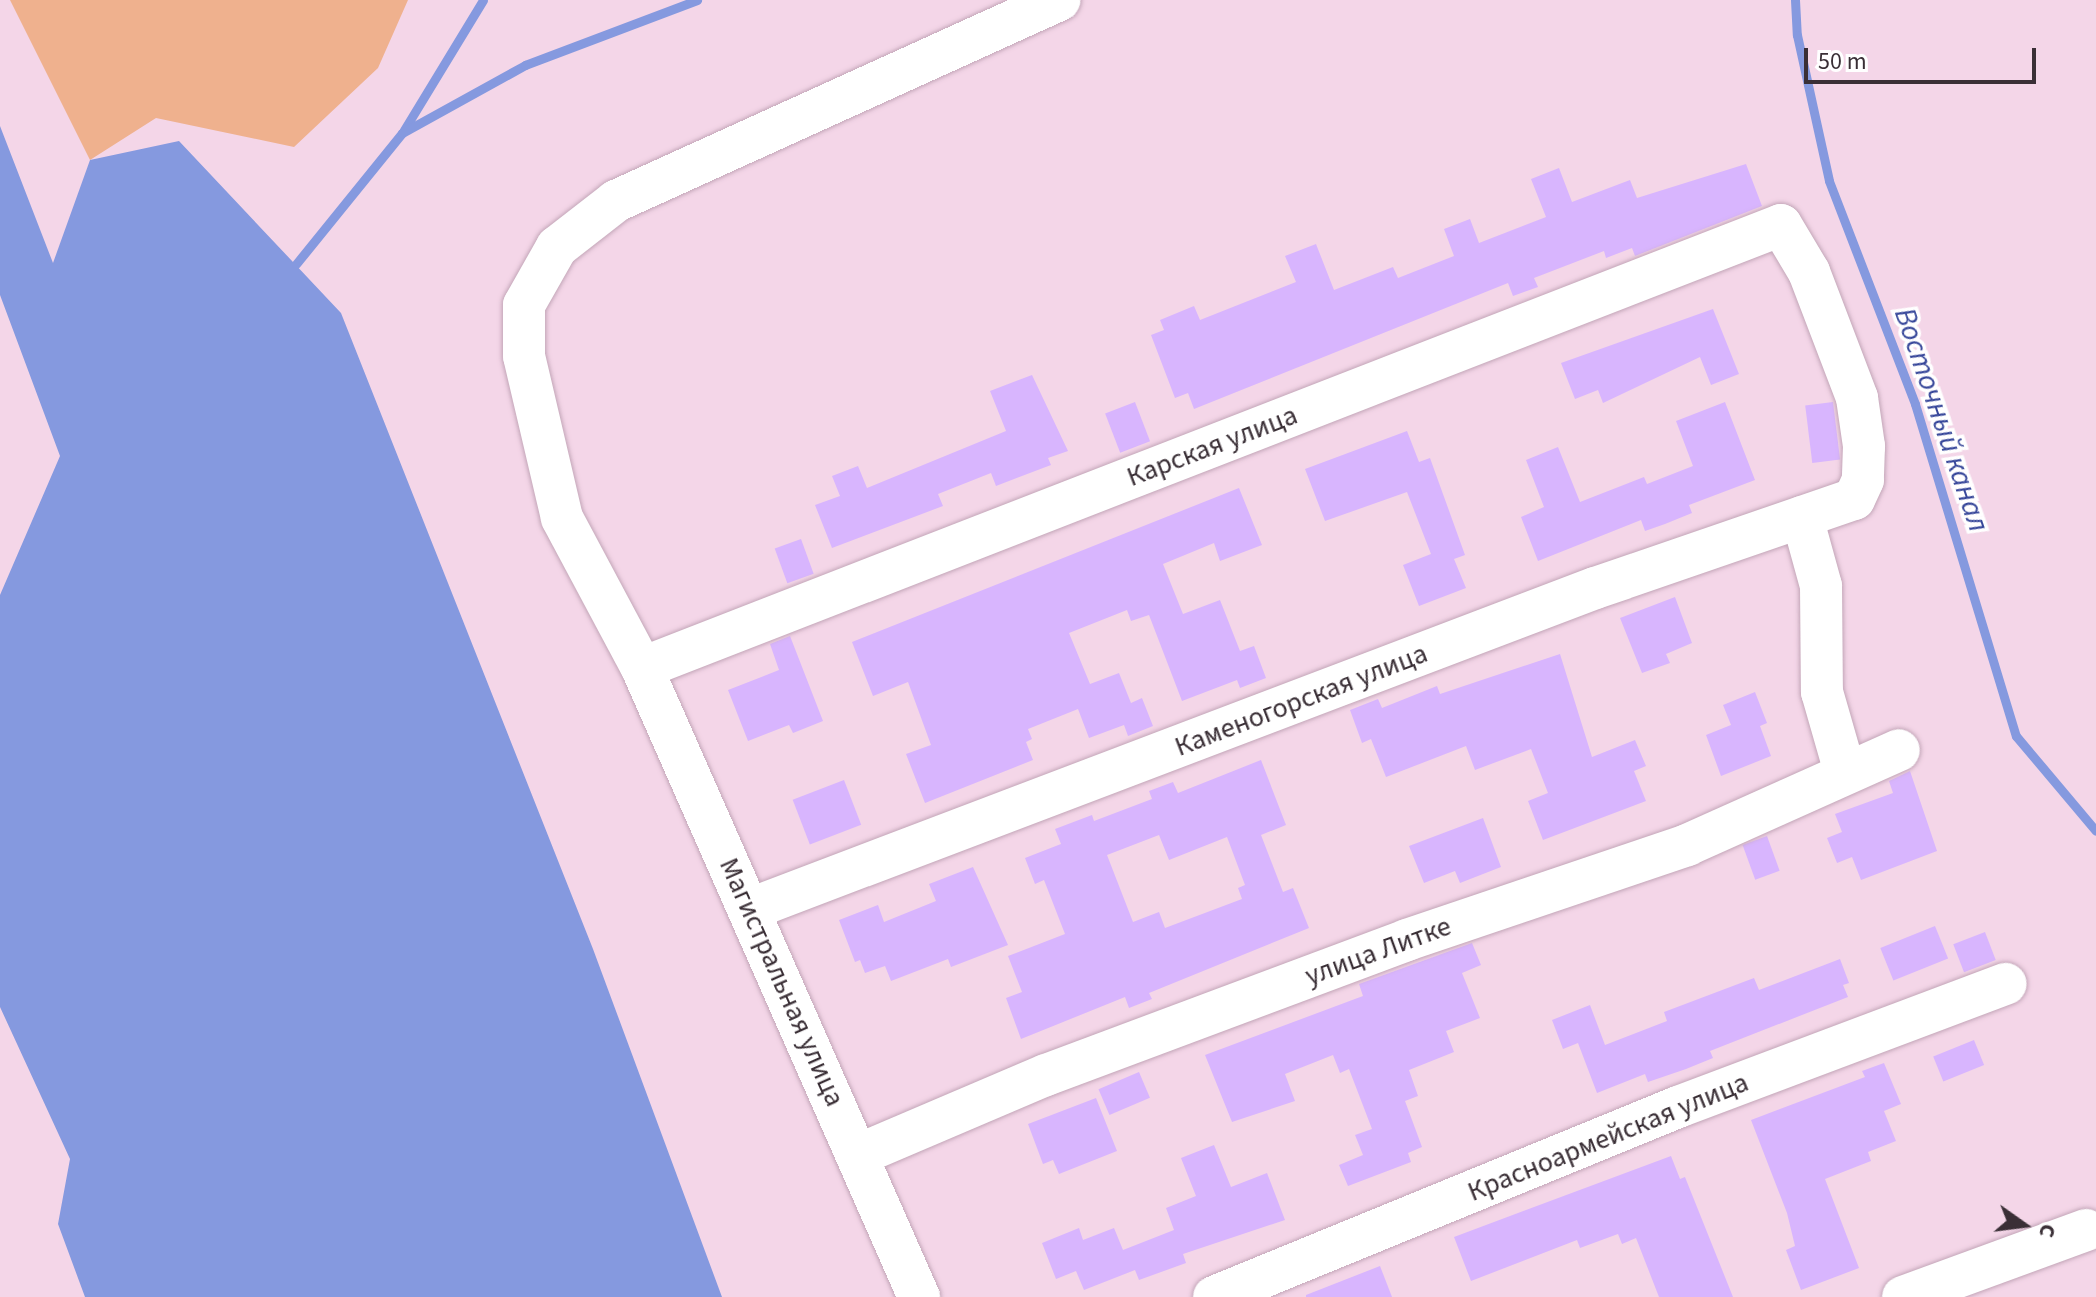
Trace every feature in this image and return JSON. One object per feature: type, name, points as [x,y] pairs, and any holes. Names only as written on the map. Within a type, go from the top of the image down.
[{"type":"street","name":"Магистральная улица","points":[[919,1297],[642,668],[562,518],[524,356],[524,305],[557,247],[616,201],[1060,0]]},
{"type":"street","name":"Карская улица","points":[[642,668],[1781,225],[1809,272],[1857,398],[1864,446],[1863,480],[1854,499]]},
{"type":"street","name":"Каменогорская улица","points":[[750,909],[1595,588],[1854,499]]},
{"type":"street","points":[[1802,517],[1821,586],[1822,692],[1845,772]]},
{"type":"street","name":"улица Литке","points":[[858,1155],[1046,1075],[1248,999],[1687,845],[1899,750]]},
{"type":"street","name":"Красноармейская улица","points":[[1214,1297],[1678,1107],[2006,984]]},
{"type":"street","points":[[1903,1297],[2086,1230]]},
{"type":"shaded area","points":[[10,0],[408,0],[378,68],[294,147],[156,118],[90,160]]},
{"type":"water","points":[[0,126],[53,263],[90,160],[179,141],[341,313],[593,949],[722,1297],[85,1297],[58,1224],[70,1159],[0,1007],[0,595],[60,456],[0,295]]},
{"type":"building","points":[[1746,164],[1762,206],[1635,256],[1632,248],[1606,258],[1604,251],[1534,278],[1538,287],[1513,296],[1508,283],[1194,409],[1188,393],[1175,398],[1151,335],[1164,330],[1160,320],[1194,306],[1200,320],[1296,282],[1285,256],[1316,244],[1334,290],[1393,267],[1398,278],[1454,256],[1444,229],[1470,219],[1479,243],[1546,217],[1531,179],[1559,168],[1572,202],[1630,180],[1637,198]]},
{"type":"building","points":[[1713,309],[1739,374],[1711,385],[1700,357],[1603,403],[1598,390],[1575,399],[1561,363]]},
{"type":"building","points":[[1032,375],[1068,451],[1048,458],[1051,465],[996,486],[991,473],[938,494],[943,506],[832,548],[815,505],[840,496],[832,476],[858,466],[867,488],[1006,431],[990,391]]},
{"type":"building","points":[[1135,402],[1150,441],[1120,453],[1105,413]]},
{"type":"building","points":[[1725,402],[1755,480],[1689,505],[1692,513],[1665,524],[1645,531],[1641,520],[1538,561],[1521,517],[1544,507],[1526,460],[1558,447],[1580,502],[1644,477],[1647,484],[1693,466],[1676,421]]},
{"type":"building","points":[[1833,402],[1840,460],[1812,463],[1805,405]]},
{"type":"building","points":[[1407,431],[1419,462],[1430,458],[1465,555],[1454,559],[1466,588],[1419,606],[1403,565],[1431,554],[1407,492],[1325,521],[1305,469]]},
{"type":"building","points":[[1239,488],[1262,545],[1220,561],[1214,543],[1163,564],[1183,614],[1220,600],[1240,651],[1254,646],[1266,678],[1240,688],[1237,680],[1182,701],[1149,615],[1131,621],[1127,610],[1069,633],[1090,684],[1119,673],[1131,703],[1142,698],[1153,726],[1128,736],[1124,725],[1089,738],[1078,709],[1028,729],[1032,739],[1026,742],[1033,760],[925,803],[906,754],[931,745],[908,682],[873,696],[852,642]]},
{"type":"building","points":[[801,539],[814,574],[787,583],[775,549]]},
{"type":"building","points":[[1675,597],[1692,643],[1666,654],[1670,663],[1642,673],[1620,618]]},
{"type":"building","points":[[790,636],[823,721],[793,733],[789,725],[748,741],[728,690],[779,670],[770,644]]},
{"type":"building","points":[[1560,654],[1592,757],[1635,740],[1646,766],[1634,771],[1646,801],[1543,840],[1528,801],[1548,793],[1531,749],[1475,770],[1466,746],[1386,777],[1371,739],[1362,743],[1350,710],[1378,699],[1382,708],[1437,686],[1440,694]]},
{"type":"building","points":[[1755,692],[1767,723],[1760,726],[1771,756],[1721,776],[1706,735],[1731,725],[1723,705]]},
{"type":"building","points":[[1261,760],[1286,825],[1261,835],[1283,892],[1293,888],[1309,928],[1149,993],[1152,999],[1129,1008],[1125,997],[1021,1039],[1006,998],[1022,992],[1008,956],[1065,934],[1044,880],[1035,884],[1025,858],[1061,844],[1055,829],[1092,815],[1094,821],[1152,799],[1149,791],[1173,782],[1178,793]],"holes":[[[1159,835],[1169,860],[1227,837],[1245,885],[1238,888],[1242,899],[1165,928],[1159,912],[1133,922],[1107,855]]]},
{"type":"building","points":[[1910,771],[1937,851],[1861,880],[1852,857],[1837,863],[1827,838],[1842,832],[1835,814],[1893,793],[1889,781]]},
{"type":"building","points":[[844,780],[861,825],[810,845],[793,800]]},
{"type":"building","points":[[1483,818],[1501,867],[1460,883],[1455,871],[1424,883],[1409,846]]},
{"type":"building","points":[[1767,836],[1780,871],[1755,880],[1743,845]]},
{"type":"building","points":[[973,867],[1008,945],[951,967],[948,959],[891,981],[885,966],[865,973],[860,960],[855,962],[839,920],[878,905],[884,922],[936,901],[929,884]]},
{"type":"building","points":[[1935,926],[1948,958],[1893,981],[1880,948]]},
{"type":"building","points":[[1985,932],[1996,960],[1964,972],[1953,944]]},
{"type":"building","points":[[1472,943],[1481,965],[1462,973],[1480,1018],[1446,1031],[1454,1052],[1409,1070],[1418,1096],[1405,1101],[1422,1147],[1408,1153],[1411,1162],[1348,1186],[1339,1165],[1363,1155],[1355,1135],[1372,1129],[1349,1069],[1340,1073],[1333,1055],[1285,1074],[1295,1101],[1232,1122],[1205,1055],[1363,996],[1359,984]]},
{"type":"building","points":[[1840,959],[1849,983],[1843,985],[1848,997],[1710,1051],[1713,1058],[1686,1069],[1648,1082],[1645,1074],[1597,1093],[1578,1043],[1563,1049],[1552,1020],[1590,1005],[1605,1045],[1667,1021],[1664,1012],[1754,978],[1759,990]]},
{"type":"building","points":[[1974,1040],[1984,1065],[1943,1082],[1933,1056]]},
{"type":"building","points":[[1884,1063],[1901,1104],[1884,1111],[1896,1141],[1868,1152],[1871,1161],[1825,1179],[1859,1268],[1801,1290],[1786,1250],[1795,1246],[1787,1213],[1751,1120],[1865,1077],[1862,1071]]},
{"type":"building","points":[[1139,1072],[1150,1098],[1109,1115],[1098,1089]]},
{"type":"building","points":[[1096,1098],[1117,1151],[1059,1174],[1053,1160],[1043,1164],[1028,1124]]},
{"type":"building","points":[[1214,1145],[1231,1187],[1267,1173],[1285,1220],[1183,1254],[1186,1263],[1139,1280],[1135,1270],[1084,1290],[1076,1271],[1056,1279],[1042,1243],[1079,1228],[1083,1240],[1114,1228],[1123,1250],[1174,1230],[1166,1208],[1196,1196],[1181,1158]]},
{"type":"building","points":[[1671,1156],[1680,1179],[1685,1177],[1733,1297],[1659,1297],[1636,1238],[1622,1244],[1618,1234],[1580,1248],[1577,1240],[1471,1281],[1454,1237]]},
{"type":"building","points":[[1380,1266],[1392,1297],[1306,1297],[1306,1295]]},
{"type":"waterway","points":[[404,130],[483,0]]},
{"type":"waterway","name":"Восточный канал","points":[[296,264],[402,133],[525,65],[697,0]]},
{"type":"waterway","name":"Восточный канал","points":[[1795,0],[1797,35],[1829,181],[1915,404],[2016,736],[2096,831]]}]
